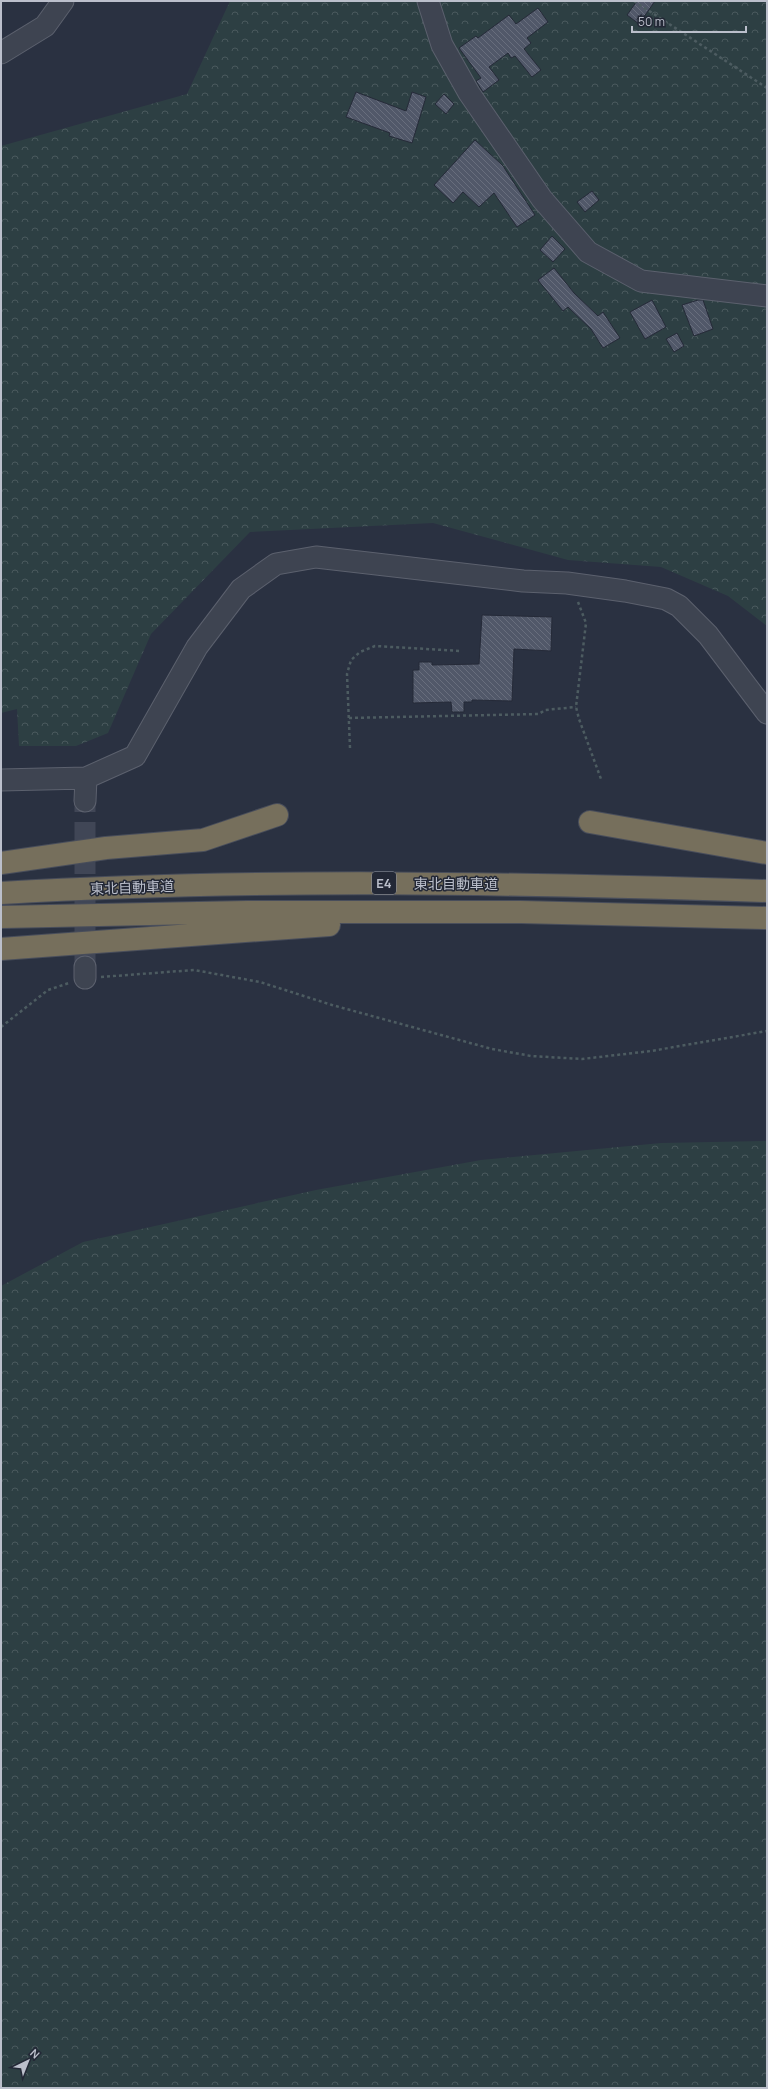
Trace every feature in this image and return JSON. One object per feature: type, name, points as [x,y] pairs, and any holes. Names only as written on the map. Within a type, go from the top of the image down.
[{"type":"highway","points":[[1,863],[106,848],[203,840],[277,815]]},
{"type":"highway","points":[[590,822],[767,853]]},
{"type":"highway","name":"東北自動車道","points":[[1,893],[239,884],[413,883],[564,884],[767,890]]},
{"type":"highway","name":"東北自動車道","points":[[1,917],[248,912],[521,912],[767,918]]},
{"type":"highway","points":[[1,949],[521,912]]},
{"type":"street","points":[[1,53],[45,26],[63,1]]},
{"type":"street","points":[[428,1],[442,45],[469,93],[542,199],[588,252],[642,281],[767,296]]},
{"type":"street","points":[[1,780],[86,778],[135,756],[197,647],[240,589],[276,564],[316,557],[523,581],[569,584],[625,591],[666,599],[679,606],[708,635],[767,713]]},
{"type":"street","points":[[85,801],[86,778]]},
{"type":"path","points":[[634,1],[767,88]]},
{"type":"path","points":[[569,584],[586,623],[576,707],[601,779]]},
{"type":"path","points":[[350,748],[347,674],[351,660],[360,652],[376,646],[461,651]]},
{"type":"path","points":[[349,718],[539,714],[545,710],[576,707]]},
{"type":"path","points":[[1,1027],[48,990],[85,973],[194,970],[260,982],[332,1005],[492,1049],[531,1056],[589,1058],[651,1052],[767,1031]]},
{"type":"green space","points":[[230,1],[767,1],[767,626],[728,596],[661,567],[568,560],[433,523],[250,532],[151,634],[108,733],[76,746],[19,746],[17,709],[1,713],[1,146],[187,94]]},
{"type":"green space","points":[[767,1141],[767,2088],[1,2088],[1,1286],[83,1242],[316,1190],[481,1160],[661,1143]]},
{"type":"building","points":[[637,1],[655,1],[639,24],[627,15]]},
{"type":"building","points":[[538,8],[548,22],[527,38],[531,43],[524,49],[541,70],[532,77],[515,56],[511,58],[508,53],[489,67],[499,80],[483,92],[476,81],[481,78],[459,48],[476,36],[478,38],[509,15],[516,24]]},
{"type":"building","points":[[356,92],[406,111],[412,92],[426,97],[412,143],[389,136],[390,133],[346,117]]},
{"type":"building","points":[[444,94],[454,104],[446,114],[435,104]]},
{"type":"building","points":[[475,140],[503,166],[535,215],[517,227],[494,193],[479,207],[463,192],[453,203],[434,185]]},
{"type":"building","points":[[592,191],[599,200],[585,212],[577,202]]},
{"type":"building","points":[[552,236],[565,249],[553,262],[540,250]]},
{"type":"building","points":[[554,268],[574,293],[598,316],[603,312],[620,338],[603,348],[591,329],[568,307],[563,311],[538,280]]},
{"type":"building","points":[[652,300],[666,327],[645,339],[630,312]]},
{"type":"building","points":[[703,300],[713,329],[694,336],[682,305]]},
{"type":"building","points":[[677,333],[684,346],[674,352],[666,339]]},
{"type":"building","points":[[482,615],[552,617],[551,651],[514,649],[512,701],[472,700],[472,702],[464,702],[464,712],[452,712],[451,702],[413,703],[413,670],[419,670],[419,662],[432,662],[432,665],[479,664]]},
{"type":"tunnel","points":[[85,801],[85,967]]}]
